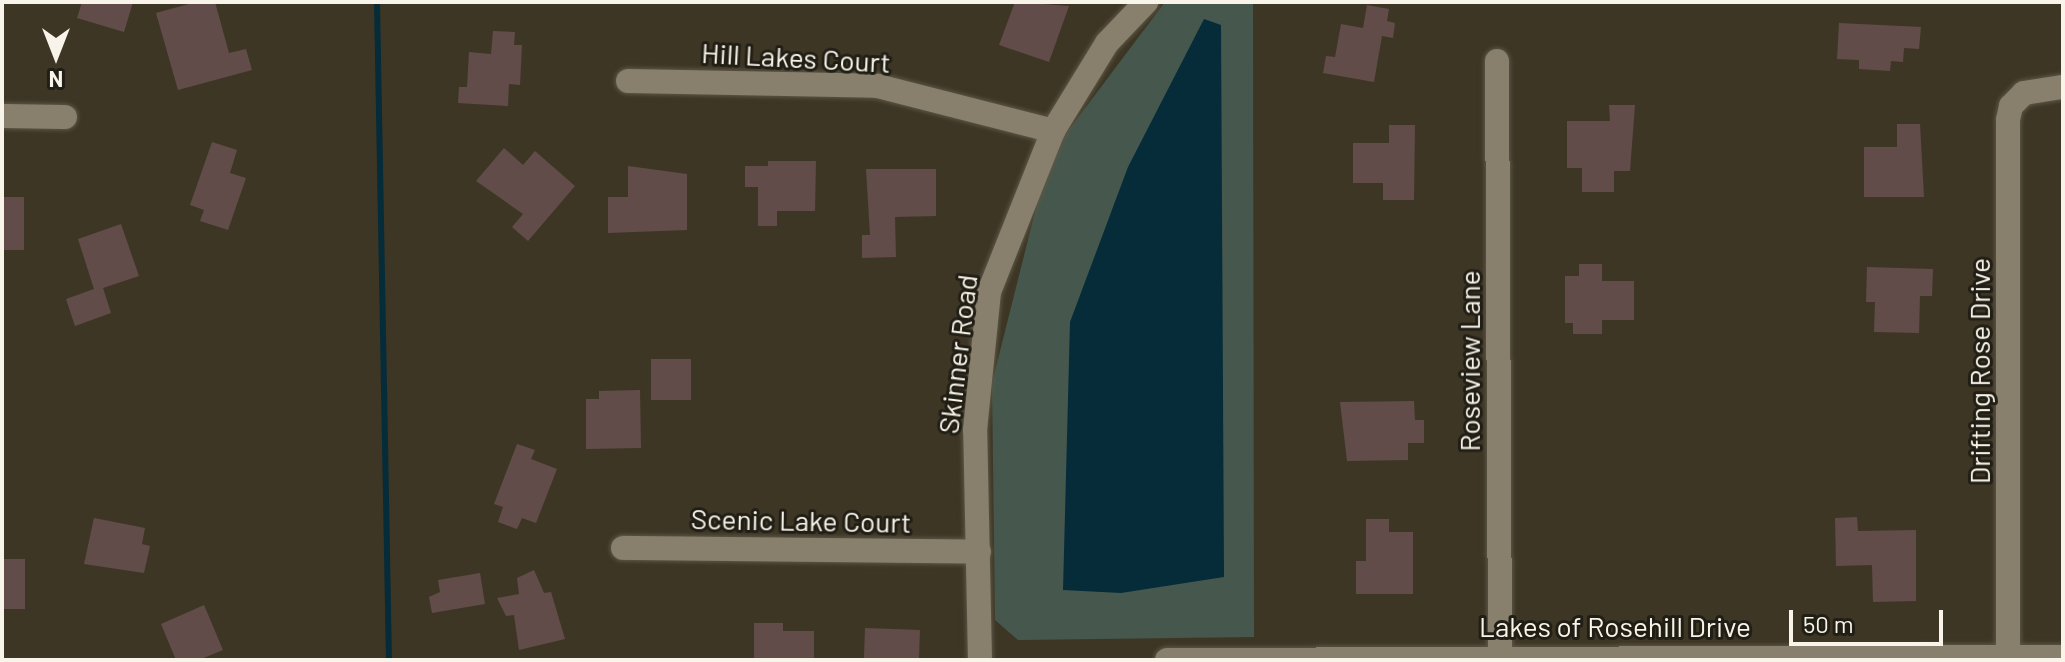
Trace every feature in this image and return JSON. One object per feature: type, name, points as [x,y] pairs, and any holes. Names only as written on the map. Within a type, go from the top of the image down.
[{"type":"street","name":"Skinner Road","points":[[980,660],[975,430],[989,292],[1053,131],[1107,43],[1146,2]]},
{"type":"street","name":"Roseview Lane","points":[[1497,61],[1500,658]]},
{"type":"street","name":"Hill Lakes Court","points":[[628,81],[878,86],[1053,131]]},
{"type":"street","name":"Drifting Rose Drive","points":[[2008,657],[2008,120],[2011,106],[2024,93],[2063,87]]},
{"type":"street","points":[[2,116],[65,117]]},
{"type":"street","name":"Scenic Lake Court","points":[[623,548],[979,552]]},
{"type":"street","name":"Lakes of Rosehill Drive","points":[[1167,660],[2063,657]]},
{"type":"green space","points":[[1165,2],[1253,2],[1254,637],[1018,640],[995,620],[992,383],[1049,156]]},
{"type":"water","points":[[1204,19],[1221,25],[1224,577],[1121,593],[1063,590],[1070,322],[1128,167]]},
{"type":"building","points":[[82,2],[133,2],[124,32],[77,18]]},
{"type":"building","points":[[196,2],[215,2],[229,53],[246,49],[252,70],[178,90],[156,13]]},
{"type":"building","points":[[1015,2],[1069,6],[1049,62],[999,45]]},
{"type":"building","points":[[1367,5],[1389,9],[1387,21],[1395,23],[1393,38],[1382,36],[1374,82],[1323,73],[1326,56],[1335,57],[1341,24],[1363,28]]},
{"type":"building","points":[[1839,23],[1921,27],[1919,49],[1904,48],[1903,62],[1891,61],[1890,71],[1859,69],[1859,60],[1837,59]]},
{"type":"building","points":[[493,31],[515,32],[514,45],[522,45],[520,85],[509,84],[508,106],[458,103],[459,87],[467,87],[469,52],[491,54]]},
{"type":"building","points":[[1609,105],[1635,105],[1630,171],[1614,171],[1614,192],[1582,192],[1582,168],[1567,168],[1567,121],[1610,121]]},
{"type":"building","points":[[1897,124],[1920,124],[1924,197],[1864,197],[1864,147],[1897,147]]},
{"type":"building","points":[[1389,125],[1415,125],[1414,200],[1383,200],[1383,183],[1353,183],[1353,143],[1389,143]]},
{"type":"building","points":[[212,142],[237,150],[230,173],[246,178],[228,230],[200,221],[204,210],[190,205]]},
{"type":"building","points":[[504,148],[523,165],[535,151],[575,186],[528,241],[512,227],[523,214],[476,181]]},
{"type":"building","points":[[768,161],[816,161],[815,211],[777,211],[777,226],[758,226],[758,187],[745,187],[745,166],[768,166]]},
{"type":"building","points":[[628,166],[687,174],[687,230],[608,233],[608,197],[628,197]]},
{"type":"building","points":[[866,169],[936,169],[936,216],[895,217],[896,257],[862,258],[862,235],[870,235]]},
{"type":"building","points":[[2,197],[24,197],[24,250],[2,250]]},
{"type":"building","points":[[121,224],[139,276],[103,288],[111,313],[75,326],[66,299],[94,289],[78,239]]},
{"type":"building","points":[[1579,264],[1602,264],[1602,281],[1634,281],[1634,320],[1602,320],[1602,334],[1573,334],[1573,323],[1565,323],[1565,276],[1579,276]]},
{"type":"building","points":[[1867,267],[1933,269],[1932,296],[1920,296],[1919,333],[1874,332],[1875,302],[1866,302]]},
{"type":"building","points":[[651,359],[691,359],[691,400],[651,400]]},
{"type":"building","points":[[640,390],[641,448],[586,449],[586,399],[599,399],[599,391]]},
{"type":"building","points":[[1414,401],[1415,420],[1424,420],[1424,443],[1408,443],[1408,460],[1347,461],[1340,402]]},
{"type":"building","points":[[517,444],[535,450],[531,459],[557,469],[536,523],[522,518],[517,529],[498,522],[503,507],[494,504]]},
{"type":"building","points":[[1857,517],[1858,531],[1916,530],[1916,601],[1873,602],[1872,565],[1836,566],[1835,518]]},
{"type":"building","points":[[94,518],[145,528],[142,544],[150,546],[144,573],[84,564]]},
{"type":"building","points":[[1366,519],[1389,519],[1389,532],[1413,532],[1413,594],[1356,594],[1356,561],[1366,561]]},
{"type":"building","points":[[2,559],[25,559],[25,609],[2,609]]},
{"type":"building","points":[[534,570],[544,593],[551,592],[565,639],[519,650],[514,615],[506,616],[497,598],[519,594],[517,578]]},
{"type":"building","points":[[480,573],[485,604],[432,613],[429,597],[440,592],[438,580]]},
{"type":"building","points":[[204,605],[223,650],[199,660],[176,660],[161,624]]},
{"type":"building","points":[[754,623],[783,623],[783,631],[814,631],[814,660],[754,660]]},
{"type":"building","points":[[865,628],[920,630],[919,660],[864,660]]},
{"type":"waterway","points":[[377,2],[389,660]]}]
